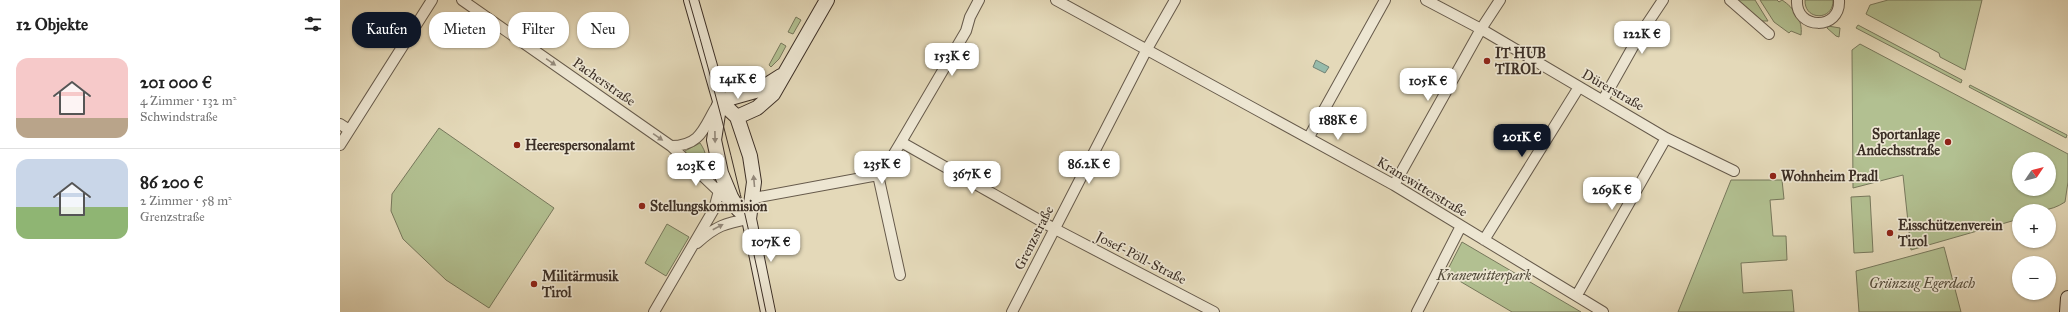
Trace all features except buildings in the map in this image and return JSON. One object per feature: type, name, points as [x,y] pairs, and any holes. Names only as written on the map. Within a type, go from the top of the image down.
[{"type":"street","points":[[340,145],[432,0]]},
{"type":"street","name":"Pacherstraße","points":[[462,0],[671,146],[719,193],[738,209]]},
{"type":"street","points":[[691,0],[720,101],[714,140],[721,173],[726,189],[738,209],[749,219]]},
{"type":"street","points":[[737,117],[757,108],[769,98],[786,72],[827,0]]},
{"type":"street","points":[[754,198],[878,175],[886,167],[966,31],[970,17],[979,0]]},
{"type":"street","name":"Kranewitterstraße","points":[[1056,0],[1394,185],[1577,295],[1596,310]]},
{"type":"street","name":"Grenzstraße","points":[[1012,312],[1147,49],[1175,0]]},
{"type":"street","points":[[1309,138],[1385,0]]},
{"type":"street","points":[[1394,185],[1481,29],[1500,0]]},
{"type":"street","points":[[1603,100],[1640,36],[1663,0]]},
{"type":"street","points":[[1730,0],[1769,34]]},
{"type":"street","points":[[1798,0],[1798,9],[1801,16],[1809,21],[1820,24],[1833,18],[1837,12],[1839,0]]},
{"type":"street","name":"Dürerstraße","points":[[1428,1],[1481,29],[1666,138],[1734,171]]},
{"type":"street","points":[[671,146],[684,145],[694,141],[720,101],[759,90],[774,82],[786,72]]},
{"type":"street","points":[[1484,240],[1579,87]]},
{"type":"street","points":[[720,101],[737,117],[750,156],[754,182],[754,198],[749,219],[768,312]]},
{"type":"street","points":[[340,124],[349,130]]},
{"type":"street","points":[[1577,295],[1666,138]]},
{"type":"street","name":"Josef-Pöll-Straße","points":[[901,142],[1055,229],[1214,312]]},
{"type":"street","points":[[654,312],[714,209],[719,193],[721,173]]},
{"type":"street","points":[[878,175],[900,275]]},
{"type":"street","points":[[693,247],[717,227],[728,222],[749,219]]},
{"type":"street","points":[[1417,312],[1461,226]]},
{"type":"street","points":[[2067,312],[2068,298]]},
{"type":"green space","points":[[1735,0],[1755,0],[1768,21],[1761,21]]},
{"type":"green space","points":[[1760,0],[1777,0],[1779,2],[1782,0],[1786,3],[1799,19],[1801,24],[1801,35],[1791,31],[1789,33],[1774,22]]},
{"type":"green space","points":[[1805,0],[1833,0],[1832,7],[1829,12],[1819,16],[1809,12],[1806,7]]},
{"type":"green space","points":[[1888,0],[1982,0],[1965,70],[1940,57],[1939,53],[1866,14],[1870,5]]},
{"type":"green space","points":[[796,17],[801,20],[793,34],[788,32]]},
{"type":"green space","points":[[1858,25],[1962,80],[1961,83],[1856,28]]},
{"type":"green space","points":[[1828,26],[1840,28],[1839,37],[1827,28]]},
{"type":"green space","points":[[781,43],[786,46],[779,59],[771,67],[769,65]]},
{"type":"green space","name":"Sportanlage Andechsstraße","points":[[1860,44],[2068,154],[2068,182],[2065,202],[2056,207],[2056,204],[2012,204],[2012,221],[1911,250],[1903,175],[1853,188],[1852,50]]},
{"type":"green space","points":[[1970,85],[2067,135],[2066,138],[1969,87]]},
{"type":"green space","points":[[439,128],[554,208],[489,308],[446,280],[403,239],[391,211],[392,194]]},
{"type":"green space","points":[[700,143],[706,158],[707,166],[705,173],[683,152]]},
{"type":"green space","points":[[1731,180],[1782,180],[1784,199],[1770,200],[1773,236],[1786,236],[1787,260],[1741,263],[1743,293],[1792,290],[1794,312],[1678,312]]},
{"type":"green space","points":[[1870,196],[1873,252],[1854,253],[1851,197]]},
{"type":"green space","points":[[667,224],[689,237],[666,276],[645,263]]},
{"type":"green space","name":"Kranewitterpark","points":[[1462,242],[1581,312],[1512,312],[1446,273]]},
{"type":"green space","name":"Grünzug Egerdach","points":[[1944,247],[1961,312],[1859,312],[1856,271]]},
{"type":"shaded area","points":[[1316,60],[1329,67],[1325,73],[1313,67]]},
{"type":"tram line","points":[[689,0],[731,155],[766,312]]},
{"type":"place","name":"IT HUB TIROL","points":[[1487,61]]},
{"type":"place","name":"Sportanlage Andechsstraße","points":[[1948,142]]},
{"type":"place","name":"Heerespersonalamt","points":[[517,145]]},
{"type":"place","name":"Wohnheim Pradl","points":[[1773,176]]},
{"type":"place","name":"Stellungskommision","points":[[642,206]]},
{"type":"place","name":"Eisschützenverein Tirol","points":[[1890,233]]},
{"type":"place","name":"Militärmusik Tirol","points":[[534,284]]}]
